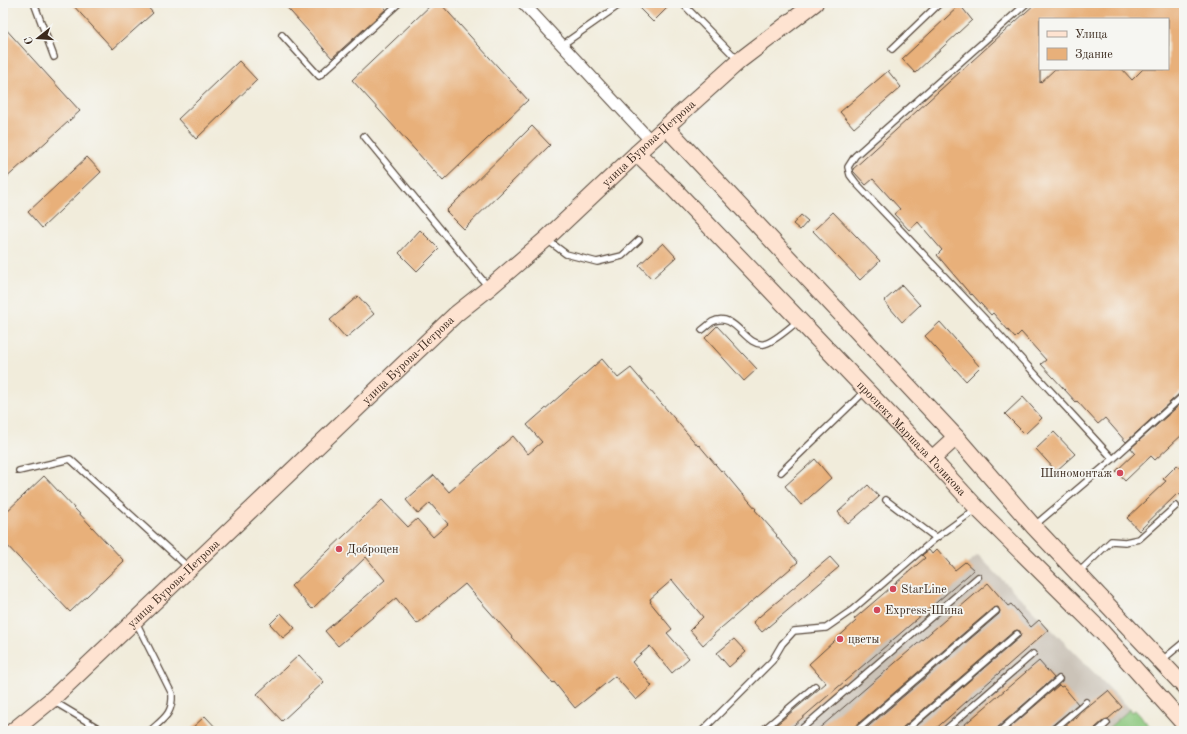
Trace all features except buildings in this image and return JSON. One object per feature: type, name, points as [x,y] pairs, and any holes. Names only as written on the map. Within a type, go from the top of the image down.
[{"type":"main road","name":"улица Бурова-Петрова","points":[[13,731],[51,700],[451,319],[546,239],[637,153],[739,61],[815,3]]},
{"type":"main road","points":[[666,127],[956,437],[1034,527],[1184,686]]},
{"type":"main road","name":"проспект Маршала Голикова","points":[[637,153],[673,188],[932,458],[977,508],[1102,632],[1184,724]]},
{"type":"main road","points":[[932,458],[956,437]]},
{"type":"street","points":[[530,5],[562,45],[651,141]]},
{"type":"lane","points":[[34,3],[54,57]]},
{"type":"lane","points":[[282,35],[318,76],[399,3]]},
{"type":"lane","points":[[562,45],[622,3]]},
{"type":"lane","points":[[682,3],[739,61]]},
{"type":"lane","points":[[892,49],[940,3]]},
{"type":"lane","points":[[1027,3],[855,156],[848,167],[850,175],[856,183],[983,317],[1113,459]]},
{"type":"lane","points":[[364,136],[489,288]]},
{"type":"lane","points":[[546,239],[566,254],[597,262],[622,256],[640,240]]},
{"type":"lane","points":[[702,330],[713,322],[725,320],[734,325],[755,343],[764,344],[778,336],[799,320]]},
{"type":"lane","points":[[781,472],[866,390]]},
{"type":"lane","points":[[1034,527],[1184,395]]},
{"type":"lane","points":[[19,470],[70,459],[190,569]]},
{"type":"lane","points":[[886,500],[936,538]]},
{"type":"lane","points":[[1078,573],[1111,541],[1125,542],[1139,539],[1176,506]]},
{"type":"lane","points":[[702,731],[772,661],[782,644],[794,631],[826,628],[857,605],[936,538],[977,508]]},
{"type":"lane","points":[[799,731],[978,577]]},
{"type":"lane","points":[[856,731],[996,611]]},
{"type":"lane","points":[[135,620],[172,694],[172,704],[168,714],[150,731]]},
{"type":"lane","points":[[905,731],[1017,634]]},
{"type":"lane","points":[[1161,661],[1184,642]]},
{"type":"lane","points":[[944,731],[1033,654]]},
{"type":"lane","points":[[1000,731],[1059,679]]},
{"type":"lane","points":[[762,731],[815,686]]},
{"type":"lane","points":[[51,700],[103,731]]},
{"type":"lane","points":[[1052,731],[1086,702]]},
{"type":"lane","points":[[1098,731],[1107,723]]},
{"type":"shaded area","points":[[978,555],[1130,709],[1105,731],[770,731]]},
{"type":"green space","points":[[1130,709],[1132,712],[1135,710],[1154,731],[1105,731]]},
{"type":"place","name":"Шиномонтаж","points":[[1120,473]]},
{"type":"place","name":"Доброцен","points":[[339,549]]},
{"type":"place","name":"StarLine","points":[[893,589]]},
{"type":"place","name":"Express-Шина","points":[[877,610]]},
{"type":"place","name":"цветы","points":[[840,639]]}]
